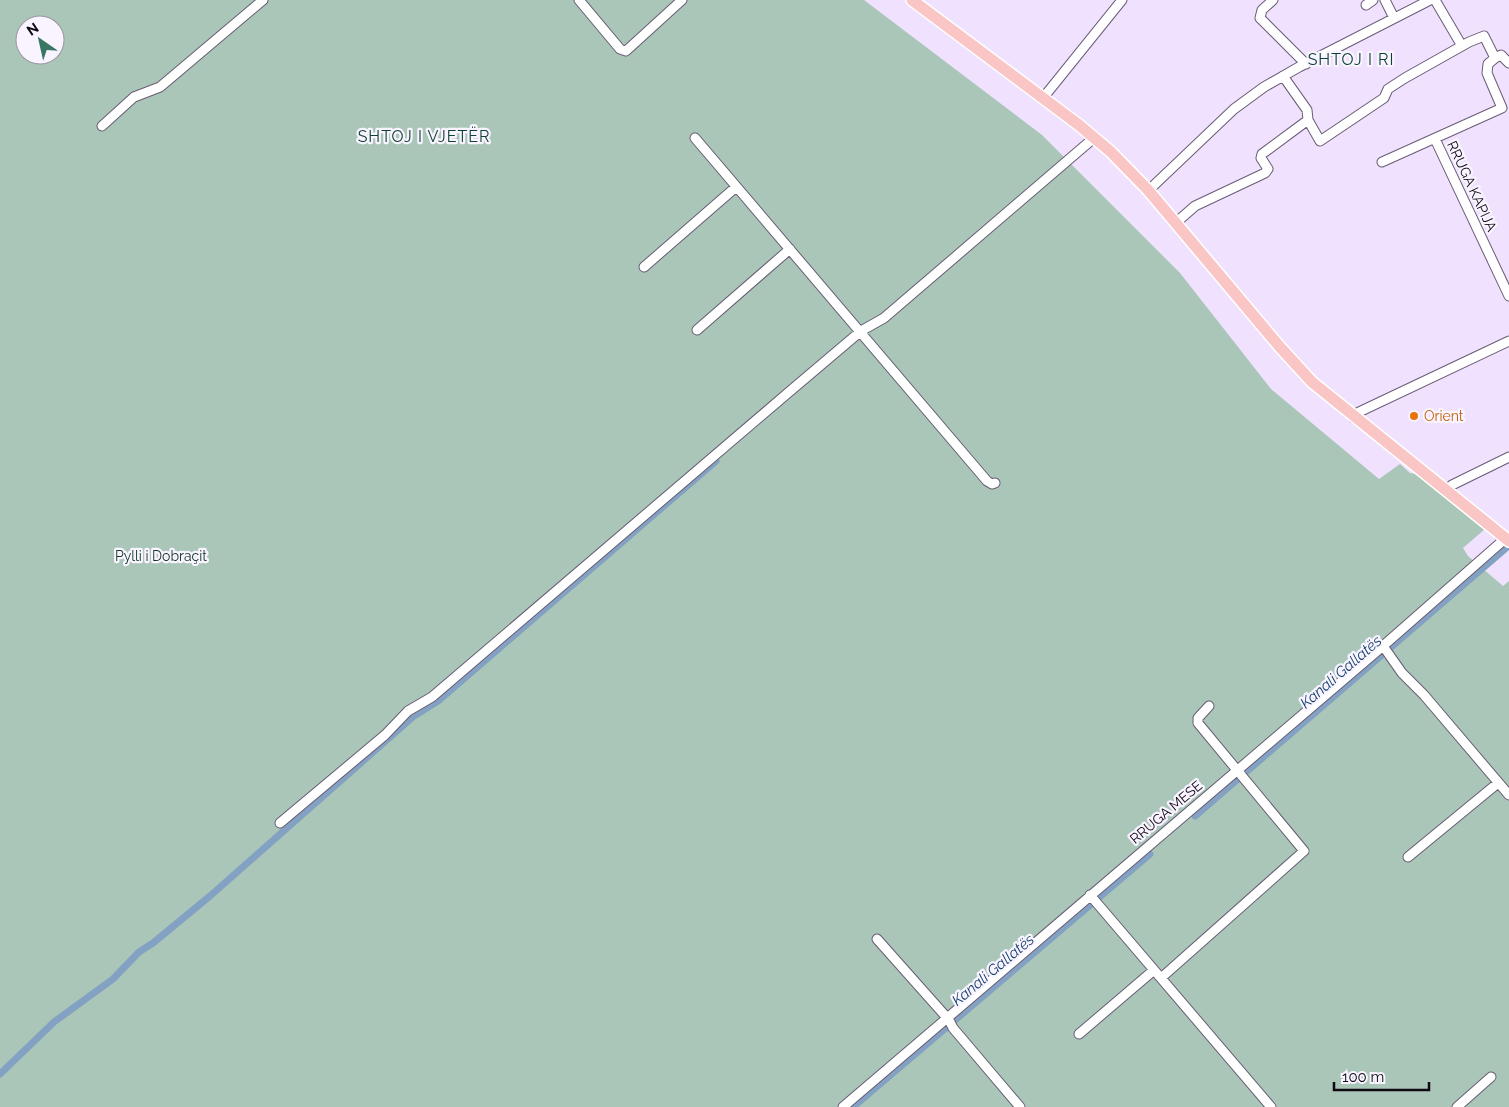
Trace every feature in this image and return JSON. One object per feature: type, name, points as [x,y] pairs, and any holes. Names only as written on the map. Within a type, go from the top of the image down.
[{"type":"main road","points":[[912,0],[976,47],[995,58],[1114,149],[1179,220],[1226,282]]},
{"type":"main road","points":[[1044,96],[1095,138],[1142,183],[1289,358],[1324,392],[1507,539]]},
{"type":"street","points":[[102,126],[134,97],[160,87],[263,0]]},
{"type":"street","points":[[579,0],[620,49],[626,52],[682,0]]},
{"type":"street","points":[[1273,0],[1262,10],[1260,18],[1306,64]]},
{"type":"street","points":[[1385,0],[1394,18]]},
{"type":"street","points":[[1151,188],[1234,109],[1283,76],[1430,0]]},
{"type":"street","points":[[1435,0],[1462,46]]},
{"type":"street","points":[[1044,96],[1116,2]]},
{"type":"street","points":[[1283,76],[1307,110],[1308,120],[1318,139],[1323,140],[1384,98],[1388,89],[1462,46],[1484,36],[1496,58]]},
{"type":"street","points":[[1435,139],[1506,107],[1486,69],[1501,55],[1509,63]]},
{"type":"street","points":[[1179,220],[1195,206],[1265,174],[1268,169],[1261,158],[1262,154],[1308,120]]},
{"type":"street","points":[[695,138],[987,481],[992,484],[995,483]]},
{"type":"street","points":[[280,823],[380,740],[408,711],[439,691],[861,331],[884,318],[1095,138]]},
{"type":"street","name":"RRUGA KAPIJA","points":[[1382,162],[1435,139],[1509,296]]},
{"type":"street","points":[[644,267],[736,187]]},
{"type":"street","points":[[696,330],[790,249]]},
{"type":"street","points":[[1354,418],[1359,412],[1509,341]]},
{"type":"street","points":[[1446,491],[1452,485],[1509,457]]},
{"type":"street","name":"RRUGA MESE","points":[[843,1107],[949,1022],[1091,897],[1240,774],[1507,539]]},
{"type":"street","points":[[1384,648],[1391,659],[1509,795]]},
{"type":"street","points":[[1161,978],[1304,851],[1198,723],[1198,718],[1209,706]]},
{"type":"street","points":[[1408,857],[1498,783]]},
{"type":"street","points":[[1091,897],[1271,1107]]},
{"type":"street","points":[[877,940],[1020,1107]]},
{"type":"street","points":[[1078,1034],[1154,970]]},
{"type":"street","points":[[1457,1107],[1491,1077]]},
{"type":"green space","name":"Pylli i Dobraçit","points":[[0,0],[864,0],[1042,135],[1180,273],[1271,389],[1379,479],[1400,464],[1410,473],[1417,474],[1485,529],[1463,548],[1468,556],[1503,586],[1509,581],[1509,1107],[0,1107]]},
{"type":"waterway","points":[[0,1074],[54,1022],[113,979],[139,952],[153,943],[210,896],[414,716],[438,701],[716,461]]},
{"type":"waterway","name":"Kanali Gallatës","points":[[1195,816],[1506,548]]},
{"type":"waterway","name":"Kanali Gallatës","points":[[853,1107],[1150,854]]},
{"type":"place","name":"Orient","points":[[1414,416]]},
{"type":"district","name":"SHTOJ I RI","points":[[1351,59]]},
{"type":"district","name":"SHTOJ I VJETËR","points":[[424,136]]}]
